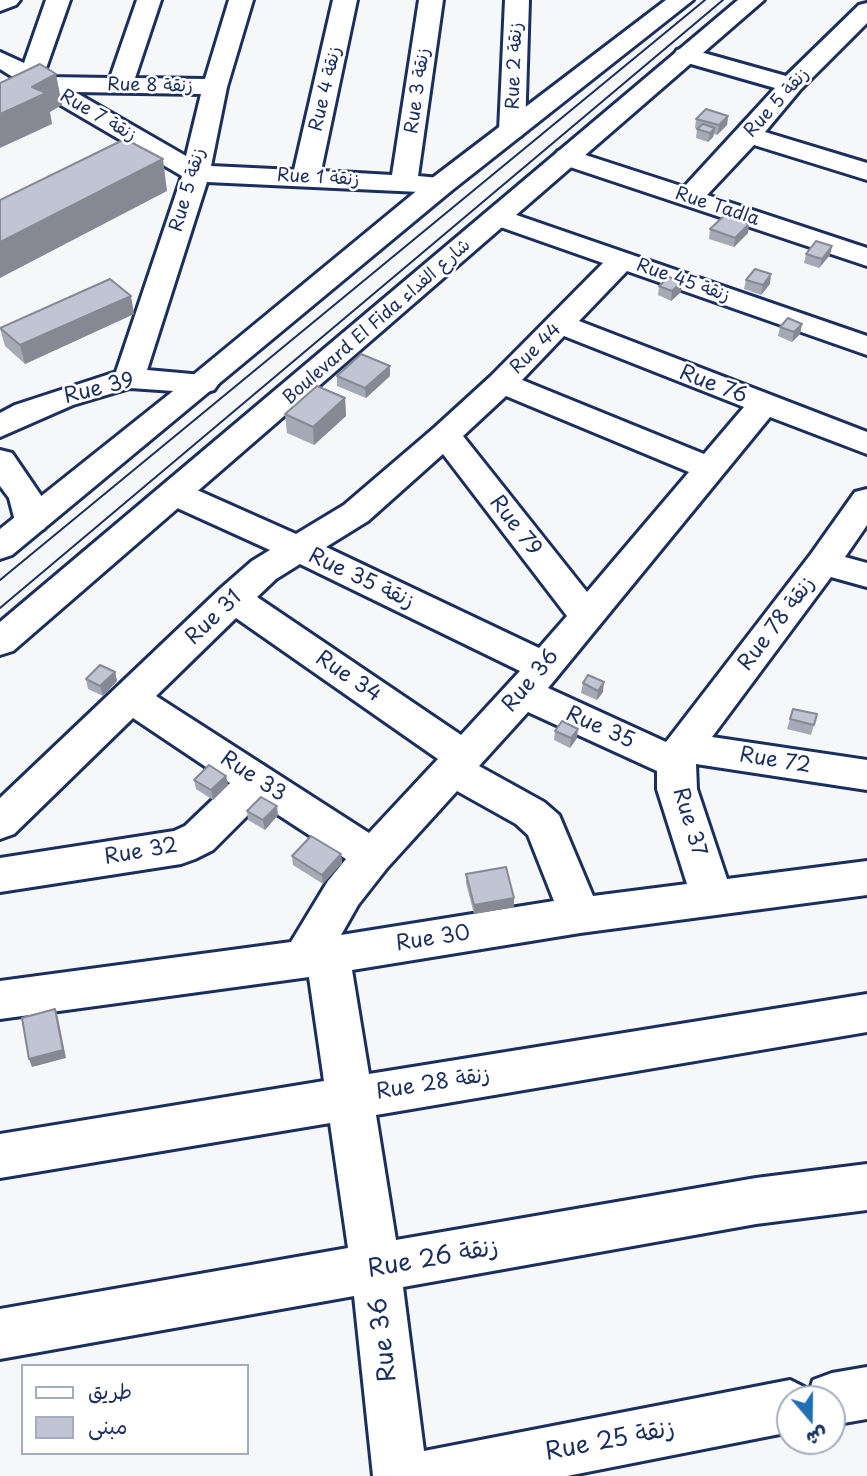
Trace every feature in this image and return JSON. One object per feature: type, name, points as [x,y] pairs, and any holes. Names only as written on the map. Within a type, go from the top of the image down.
[{"type":"street","points":[[0,4],[8,0]]},
{"type":"street","points":[[0,105],[37,81],[58,0]]},
{"type":"street","points":[[120,85],[149,0]]},
{"type":"street","name":"Rue 5 زنقة","points":[[129,378],[196,173],[215,87],[241,0]]},
{"type":"street","name":"Rue 4 زنقة","points":[[306,177],[345,0]]},
{"type":"street","name":"Rue 3 زنقة","points":[[404,181],[431,0]]},
{"type":"street","name":"Rue 2 زنقة","points":[[512,131],[517,0]]},
{"type":"street","name":"Boulevard El Fida شارع الفداء","points":[[0,642],[752,0]]},
{"type":"street","points":[[0,547],[441,185],[673,2]]},
{"type":"street","name":"Rue 5 زنقة","points":[[690,197],[749,135],[791,85],[867,10]]},
{"type":"street","points":[[686,55],[791,85]]},
{"type":"street","name":"Rue 7 زنقة","points":[[0,59],[196,173]]},
{"type":"street","name":"Rue 8 زنقة","points":[[37,81],[215,87]]},
{"type":"street","points":[[749,135],[867,172]]},
{"type":"street","name":"Rue Tadla","points":[[566,157],[867,257]]},
{"type":"street","name":"Rue 1 زنقة","points":[[196,173],[404,181],[441,185]]},
{"type":"street","name":"Rue 45 زنقة","points":[[499,217],[867,346]]},
{"type":"street","name":"Rue 44","points":[[445,435],[502,383],[622,259]]},
{"type":"street","name":"Rue 76","points":[[560,324],[867,444]]},
{"type":"street","name":"Rue 39","points":[[0,426],[62,398],[129,378],[203,383]]},
{"type":"street","points":[[502,383],[708,468]]},
{"type":"street","name":"Rue 36","points":[[400,1476],[376,1269],[350,1098],[316,958],[343,892],[534,680],[763,405]]},
{"type":"street","name":"Rue 31","points":[[0,823],[264,570],[355,513],[445,435]]},
{"type":"street","name":"Rue 79","points":[[445,435],[586,616]]},
{"type":"street","points":[[0,461],[25,497],[32,521]]},
{"type":"street","name":"Rue 35 زنقة","points":[[176,494],[297,548],[534,680]]},
{"type":"street","name":"Rue 78 زنقة","points":[[680,755],[867,500]]},
{"type":"street","points":[[823,563],[867,575]]},
{"type":"street","name":"Rue 34","points":[[233,598],[545,826],[580,915]]},
{"type":"street","name":"Rue 35","points":[[534,680],[680,755]]},
{"type":"street","name":"Rue 33","points":[[132,699],[373,856]]},
{"type":"street","name":"Rue 72","points":[[680,755],[867,775]]},
{"type":"street","name":"Rue 37","points":[[680,755],[677,789],[712,897]]},
{"type":"street","name":"Rue 32","points":[[0,875],[181,847],[199,838],[258,780]]},
{"type":"street","name":"Rue 30","points":[[0,1000],[316,958],[580,915],[867,878]]},
{"type":"street","name":"Rue 28 زنقة","points":[[0,1156],[867,1013]]},
{"type":"street","name":"Rue 26 زنقة","points":[[0,1334],[757,1201],[867,1187]]},
{"type":"street","points":[[846,1397],[867,1393]]},
{"type":"street","name":"Rue 25 زنقة","points":[[429,1476],[776,1409]]},
{"type":"building","points":[[40,64],[56,74],[32,87],[46,93],[0,114],[0,83]]},
{"type":"building","points":[[706,109],[728,116],[719,125],[696,119]]},
{"type":"building","points":[[703,124],[715,128],[710,133],[697,129]]},
{"type":"building","points":[[125,139],[163,159],[0,242],[0,200]]},
{"type":"building","points":[[725,215],[749,224],[735,238],[710,229]]},
{"type":"building","points":[[816,241],[832,246],[822,259],[806,254]]},
{"type":"building","points":[[755,269],[771,274],[763,285],[746,280]]},
{"type":"building","points":[[669,277],[682,282],[672,291],[659,286]]},
{"type":"building","points":[[110,279],[131,296],[20,345],[0,328]]},
{"type":"building","points":[[788,318],[802,324],[794,332],[780,327]]},
{"type":"building","points":[[361,354],[390,366],[365,388],[337,376]]},
{"type":"building","points":[[317,386],[345,398],[313,427],[285,414]]},
{"type":"building","points":[[100,665],[115,672],[100,686],[86,679]]},
{"type":"building","points":[[588,675],[604,682],[598,691],[583,683]]},
{"type":"building","points":[[793,709],[817,714],[814,725],[790,719]]},
{"type":"building","points":[[562,721],[578,729],[571,738],[555,731]]},
{"type":"building","points":[[209,765],[226,776],[211,790],[194,780]]},
{"type":"building","points":[[261,797],[277,806],[263,820],[247,811]]},
{"type":"building","points":[[311,836],[341,854],[322,875],[292,856]]},
{"type":"building","points":[[506,867],[514,898],[474,905],[466,874]]},
{"type":"building","points":[[55,1009],[63,1050],[29,1059],[22,1018]]},
{"type":"tram line","points":[[0,580],[705,0]]},
{"type":"tram line","points":[[0,608],[723,0]]}]
